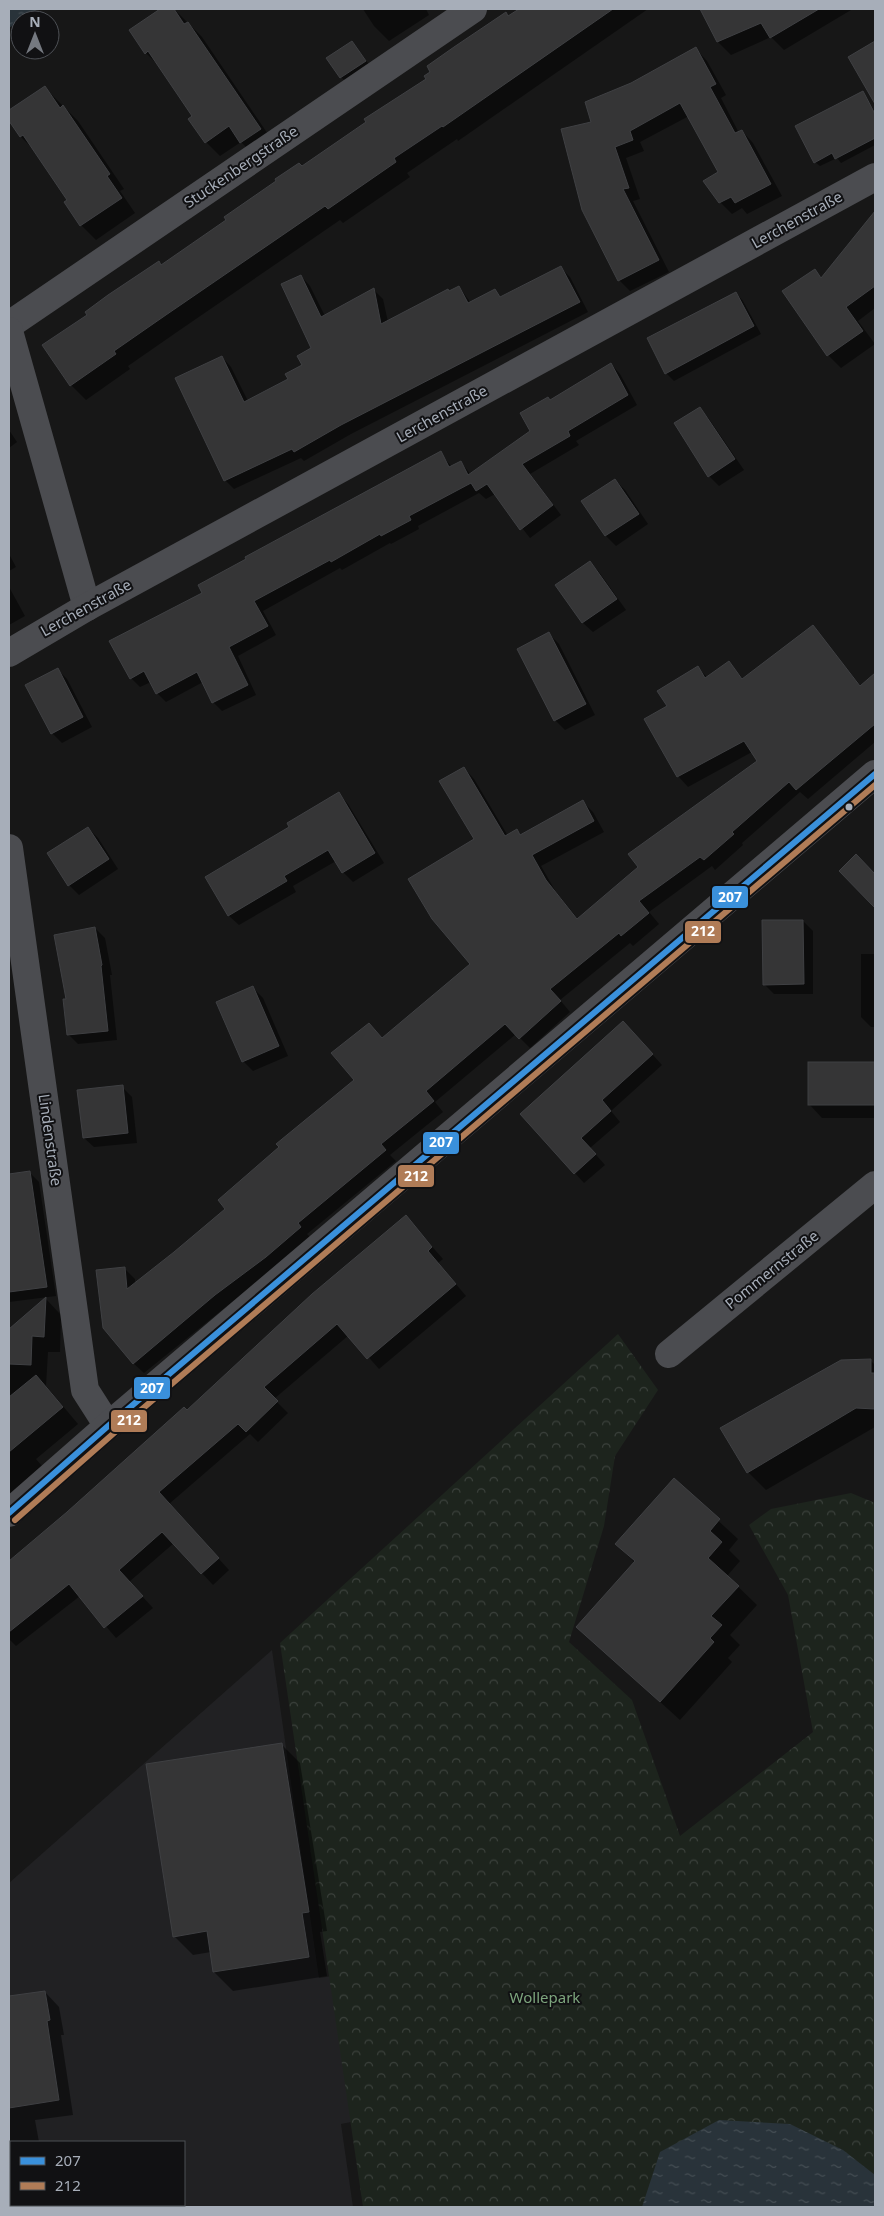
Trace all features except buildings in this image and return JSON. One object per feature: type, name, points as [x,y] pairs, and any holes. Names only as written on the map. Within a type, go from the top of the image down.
[{"type":"street","name":"Stuckenbergstraße","points":[[9,324],[473,9]]},
{"type":"street","name":"Lerchenstraße","points":[[9,652],[87,607],[875,177]]},
{"type":"street","points":[[9,331],[87,607]]},
{"type":"street","points":[[9,1513],[108,1426],[875,774]]},
{"type":"street","name":"Lindenstraße","points":[[9,848],[85,1390],[108,1426]]},
{"type":"street","name":"Pommernstraße","points":[[669,1354],[875,1185]]},
{"type":"shaded area","points":[[272,1650],[319,1978],[405,1965],[427,2107],[341,2124],[353,2207],[9,2207],[9,1883]]},
{"type":"green space","name":"Wollepark","points":[[618,1334],[658,1390],[615,1456],[604,1526],[569,1642],[632,1700],[680,1836],[813,1732],[788,1595],[749,1525],[771,1509],[851,1493],[875,1503],[875,2207],[363,2207],[280,1643]]},
{"type":"water","points":[[9,9],[38,9],[10,10],[9,28]]},
{"type":"water","points":[[719,2120],[790,2124],[843,2150],[875,2175],[875,2207],[642,2207],[660,2152]]},
{"type":"transit line","name":"207","points":[[9,1513],[108,1426],[875,774]]},
{"type":"transit line","name":"212","points":[[15,1520],[114,1433],[875,785]]}]
